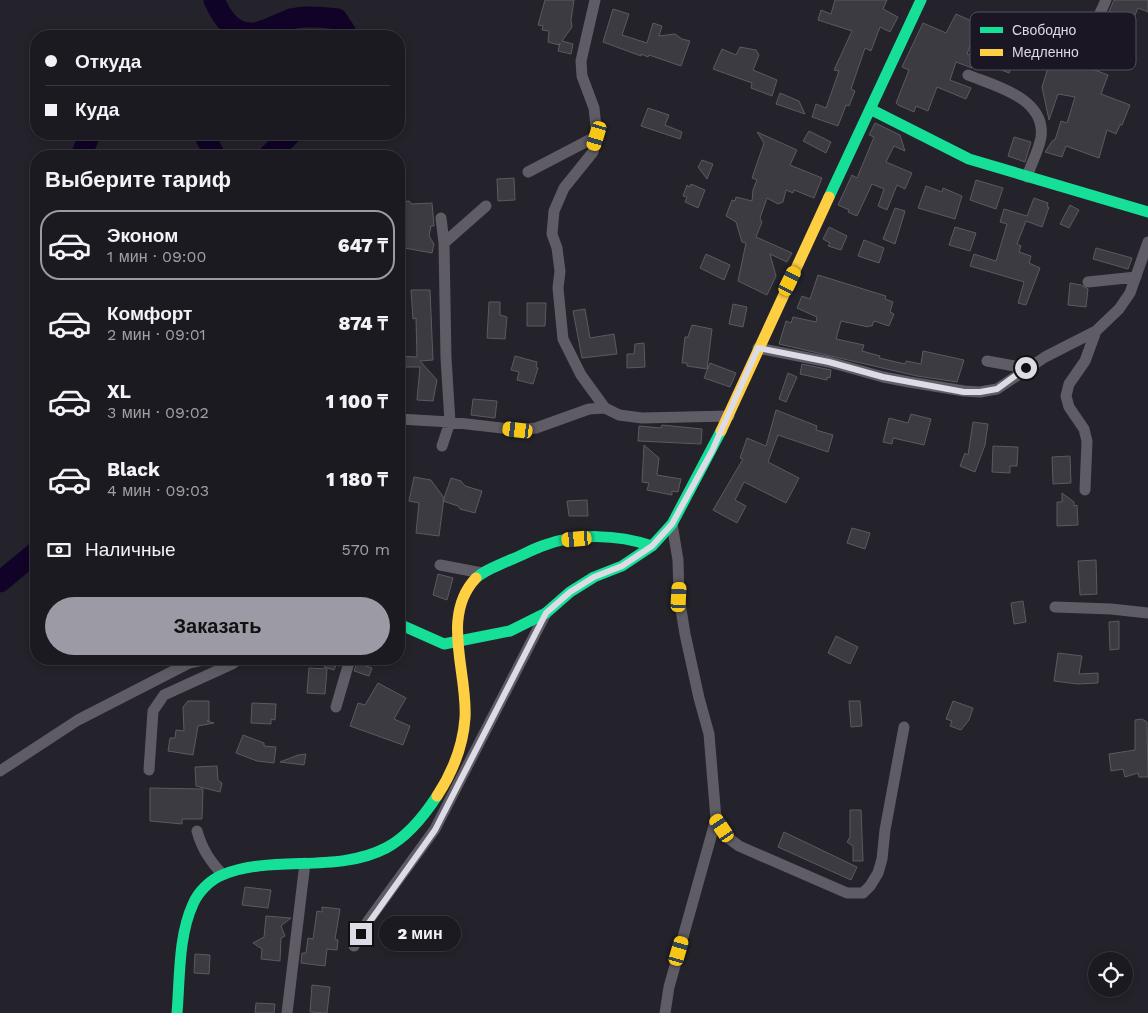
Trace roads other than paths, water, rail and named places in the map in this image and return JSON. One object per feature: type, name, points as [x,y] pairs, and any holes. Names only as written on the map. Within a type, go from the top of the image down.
[{"type":"street","points":[[596,0],[580,61],[582,76],[594,108],[597,136],[593,152],[564,188],[554,211],[552,234],[557,248],[560,270],[558,288],[563,339],[581,375],[606,408],[619,416],[642,418],[728,416]]},
{"type":"street","points":[[405,627],[444,644],[510,630],[546,613],[570,592],[594,577],[622,566],[652,546],[672,524],[712,451],[758,348],[921,0]]},
{"type":"street","points":[[1101,12],[1106,0]]},
{"type":"street","points":[[968,75],[1018,95],[1038,116],[1041,126],[1040,138],[1027,177]]},
{"type":"street","points":[[870,109],[969,159],[1148,211]]},
{"type":"street","points":[[528,172],[597,136]]},
{"type":"street","points":[[444,243],[486,206]]},
{"type":"street","points":[[441,218],[444,243],[446,358],[450,422],[442,446]]},
{"type":"street","points":[[758,348],[829,362],[883,377],[964,392],[997,389],[1026,368],[1096,331],[1119,309],[1130,293],[1148,242]]},
{"type":"street","points":[[1088,282],[1136,277]]},
{"type":"street","points":[[1085,490],[1087,441],[1084,429],[1069,407],[1066,396],[1069,384],[1085,361],[1096,331]]},
{"type":"street","points":[[987,360],[1026,368]]},
{"type":"street","points":[[405,419],[450,422],[518,430],[536,428],[589,410],[606,408]]},
{"type":"street","points":[[664,1013],[669,987],[716,819],[709,734],[685,634],[679,597],[678,560],[672,524]]},
{"type":"street","points":[[177,1013],[186,924],[192,904],[203,890],[223,875],[261,868],[356,857],[385,849],[406,834],[437,797],[450,774],[460,750],[466,719],[458,642],[461,603],[466,593],[482,573],[534,549],[560,540],[594,537],[624,538],[641,541],[652,546]]},
{"type":"street","points":[[440,565],[482,573]]},
{"type":"street","points":[[1055,607],[1111,609],[1148,613]]},
{"type":"street","points":[[354,946],[368,921],[435,830],[546,613]]},
{"type":"street","points":[[0,771],[78,720],[185,665]]},
{"type":"street","points":[[149,770],[153,711],[164,695],[211,675],[228,665]]},
{"type":"street","points":[[336,707],[348,665]]},
{"type":"street","points":[[716,819],[727,837],[739,846],[847,892],[863,893],[878,873],[882,859],[884,830],[904,727]]},
{"type":"street","points":[[197,831],[200,845],[223,875]]},
{"type":"street","points":[[287,1013],[305,863]]},
{"type":"waterway","points":[[214,0],[225,19],[238,30]]},
{"type":"waterway","points":[[266,30],[291,19],[303,17],[337,19],[344,30]]},
{"type":"waterway","points":[[83,150],[88,140]]},
{"type":"waterway","points":[[207,140],[212,150]]},
{"type":"waterway","points":[[274,150],[285,140]]},
{"type":"waterway","points":[[0,582],[30,557]]}]
